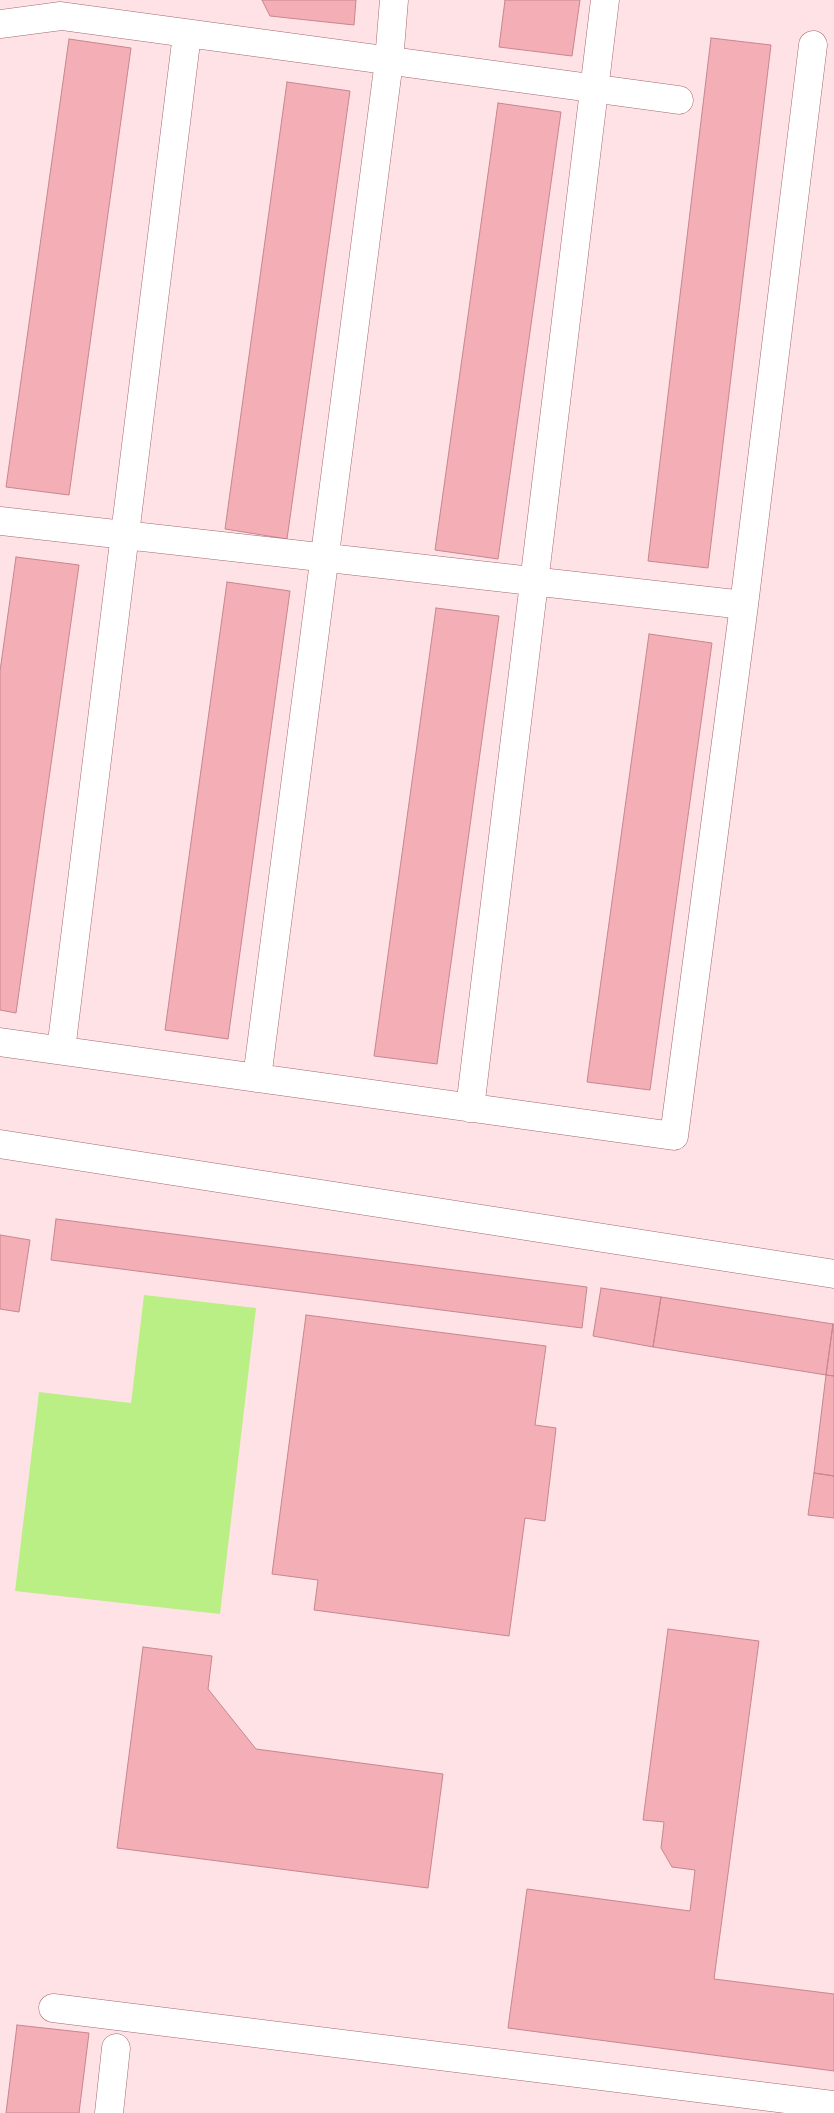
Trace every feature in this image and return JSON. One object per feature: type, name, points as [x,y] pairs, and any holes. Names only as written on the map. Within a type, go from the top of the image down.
[{"type":"street","points":[[256,1078],[389,61],[394,0]]},
{"type":"street","points":[[470,1108],[605,0]]},
{"type":"street","points":[[0,24],[61,16],[679,100]]},
{"type":"street","points":[[61,1050],[187,34]]},
{"type":"street","points":[[0,1042],[674,1136],[744,605],[813,44]]},
{"type":"street","points":[[0,521],[744,605]]},
{"type":"street","points":[[0,1144],[834,1274]]},
{"type":"street","points":[[52,2008],[834,2105]]},
{"type":"street","points":[[109,2113],[116,2048]]},
{"type":"green space","points":[[144,1295],[256,1308],[220,1614],[15,1591],[39,1392],[131,1403]]},
{"type":"building","points":[[262,0],[356,0],[354,25],[270,16]]},
{"type":"building","points":[[505,0],[580,0],[572,56],[499,47]]},
{"type":"building","points":[[711,38],[771,45],[708,568],[648,561]]},
{"type":"building","points":[[69,39],[131,48],[69,495],[6,487]]},
{"type":"building","points":[[287,82],[350,91],[287,539],[225,529]]},
{"type":"building","points":[[498,103],[561,112],[498,559],[435,550]]},
{"type":"building","points":[[16,557],[79,565],[16,1013],[0,1010],[0,671]]},
{"type":"building","points":[[227,582],[290,591],[228,1039],[165,1030]]},
{"type":"building","points":[[436,608],[499,616],[437,1064],[374,1056]]},
{"type":"building","points":[[649,634],[712,643],[650,1090],[587,1082]]},
{"type":"building","points":[[56,1219],[587,1287],[582,1328],[51,1260]]},
{"type":"building","points":[[0,1235],[30,1240],[19,1312],[0,1309]]},
{"type":"building","points":[[601,1288],[661,1297],[653,1347],[593,1336]]},
{"type":"building","points":[[661,1297],[833,1324],[826,1375],[653,1347]]},
{"type":"building","points":[[306,1315],[546,1346],[535,1425],[556,1428],[545,1521],[525,1518],[509,1636],[314,1610],[318,1580],[272,1574]]},
{"type":"building","points":[[834,1324],[834,1376],[826,1375]]},
{"type":"building","points":[[826,1375],[834,1376],[834,1476],[814,1473]]},
{"type":"building","points":[[814,1473],[834,1476],[834,1518],[808,1515]]},
{"type":"building","points":[[668,1629],[759,1641],[714,1979],[834,1994],[834,2071],[508,2028],[527,1889],[690,1911],[695,1870],[672,1867],[661,1848],[664,1822],[643,1820]]},
{"type":"building","points":[[143,1647],[212,1656],[208,1689],[256,1749],[443,1774],[428,1888],[117,1848]]},
{"type":"building","points":[[17,2025],[89,2033],[79,2113],[6,2113]]}]
